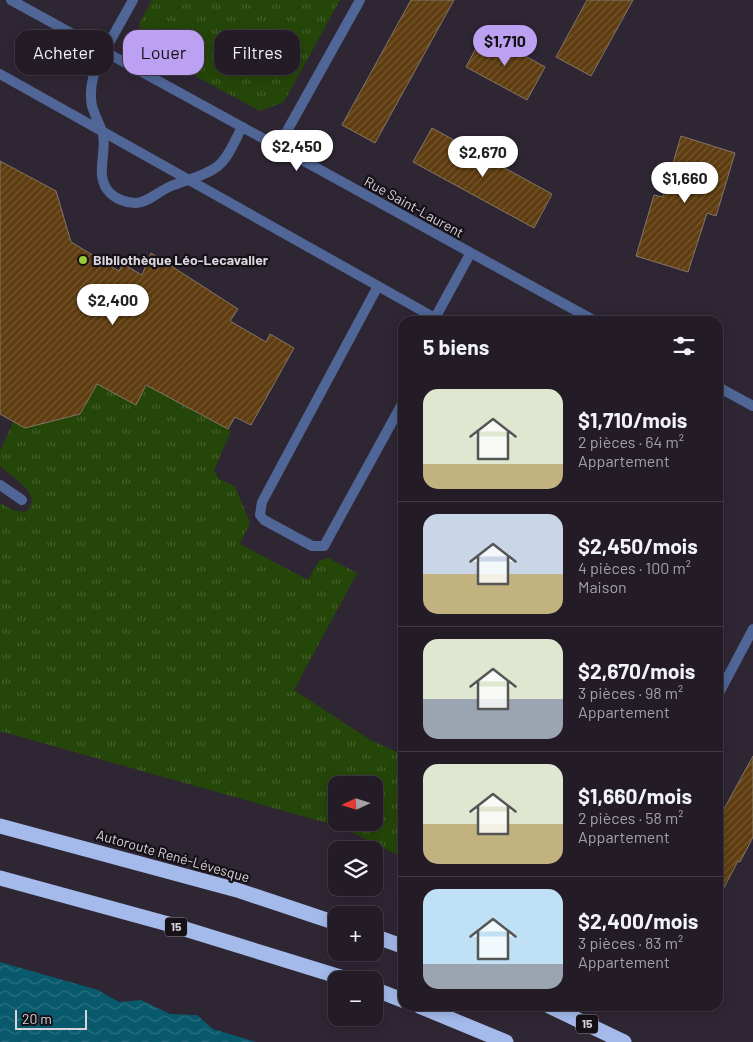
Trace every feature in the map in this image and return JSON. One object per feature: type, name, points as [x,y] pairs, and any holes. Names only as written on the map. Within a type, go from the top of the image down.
[{"type":"highway","name":"Autoroute René-Lévesque","points":[[0,826],[228,888],[328,919]]},
{"type":"highway","name":"15","points":[[0,878],[172,926],[328,973]]},
{"type":"highway","points":[[383,939],[398,945]]},
{"type":"highway","points":[[383,993],[398,998]]},
{"type":"highway","points":[[431,1011],[506,1042]]},
{"type":"highway","name":"15","points":[[559,1011],[624,1042]]},
{"type":"street","name":"Rue Saint-Laurent","points":[[11,0],[65,30]]},
{"type":"street","points":[[113,36],[133,0]]},
{"type":"street","points":[[278,147],[360,0]]},
{"type":"street","name":"Rue Saint-Laurent","points":[[113,57],[586,316]]},
{"type":"street","points":[[94,75],[91,86],[92,105],[104,140],[102,176],[111,194],[118,198],[136,203],[208,172],[222,162],[242,127]]},
{"type":"street","points":[[2,79],[190,180],[428,316]]},
{"type":"street","points":[[437,316],[470,254]]},
{"type":"street","points":[[378,286],[262,502],[260,514],[264,520],[312,546],[324,546],[398,411]]},
{"type":"street","points":[[723,390],[753,406]]},
{"type":"street","points":[[0,485],[22,500]]},
{"type":"street","points":[[723,686],[753,629]]},
{"type":"green space","points":[[152,0],[340,0],[300,73],[300,30],[214,30],[214,75],[299,75],[284,102],[260,111],[193,75],[204,75],[204,30],[140,30],[139,24]]},
{"type":"green space","points":[[97,384],[136,405],[146,385],[231,431],[214,470],[219,479],[235,486],[250,523],[240,544],[308,580],[319,561],[328,558],[357,573],[294,690],[372,741],[398,752],[398,855],[383,848],[383,841],[369,841],[349,831],[383,831],[383,776],[328,776],[328,823],[0,731],[0,503],[13,510],[25,512],[32,500],[25,487],[0,466],[0,451],[14,421],[25,428],[80,414]]},
{"type":"water","points":[[0,962],[98,990],[119,1002],[141,1000],[170,1014],[197,1015],[213,1029],[256,1042],[0,1042]]},
{"type":"building","points":[[411,0],[454,0],[375,143],[342,125]]},
{"type":"building","points":[[587,0],[633,0],[591,76],[556,57]]},
{"type":"building","points":[[484,33],[545,67],[527,100],[466,67]]},
{"type":"building","points":[[432,128],[552,194],[534,228],[413,162]]},
{"type":"building","points":[[681,136],[735,153],[716,216],[707,213],[688,272],[636,256],[654,195],[663,197]]},
{"type":"building","points":[[0,161],[56,191],[71,242],[119,271],[123,264],[142,275],[151,253],[238,309],[230,321],[266,342],[270,334],[294,348],[251,425],[235,417],[228,429],[146,385],[136,405],[97,384],[80,414],[25,428],[0,414]]},
{"type":"building","points":[[753,756],[753,837],[723,890],[723,811]]},
{"type":"place","name":"Bibliothèque Léo-Lecavalier","points":[[83,260]]}]
